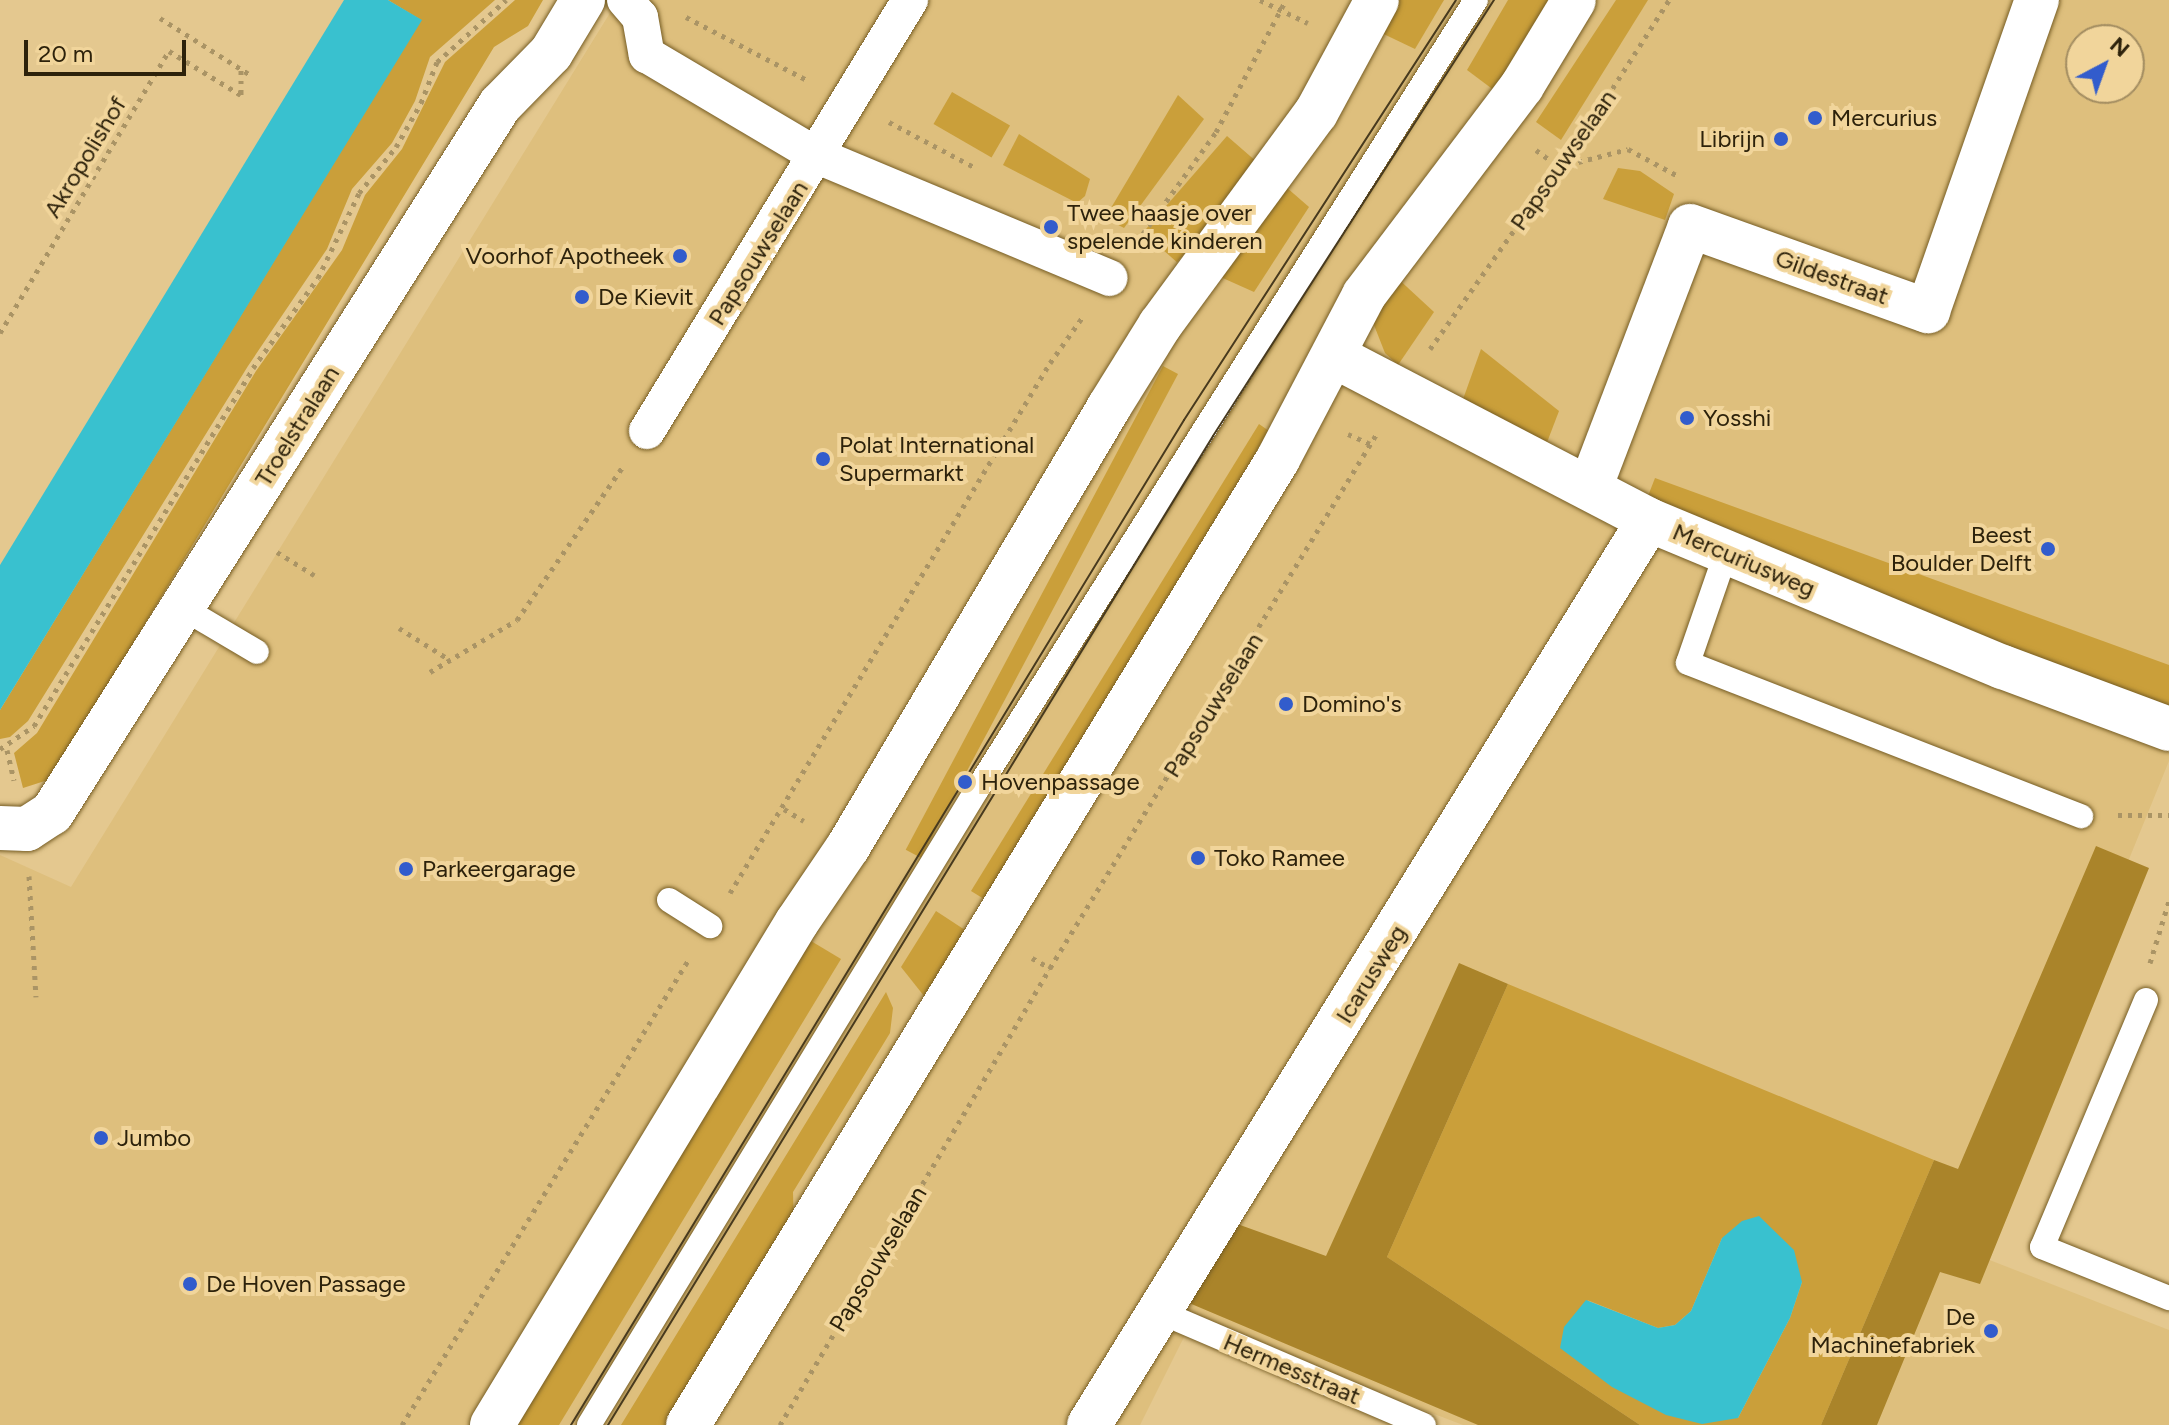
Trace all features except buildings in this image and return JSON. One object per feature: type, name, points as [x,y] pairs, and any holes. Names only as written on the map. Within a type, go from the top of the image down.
[{"type":"street","name":"Troelstralaan","points":[[0,828],[27,829],[52,813],[500,105],[551,53],[583,0]]},
{"type":"street","name":"Papsouwselaan","points":[[625,0],[640,17],[647,55],[818,156],[1110,278]]},
{"type":"street","name":"Papsouwselaan","points":[[647,431],[818,156],[910,0]]},
{"type":"street","points":[[492,1425],[797,922],[848,847],[1116,395],[1160,325],[1316,113],[1377,0]]},
{"type":"street","points":[[688,1425],[1278,459],[1387,259],[1522,86],[1574,0]]},
{"type":"street","name":"Gildestraat","points":[[1590,488],[1690,226],[1928,311],[2037,0]]},
{"type":"street","name":"Mercuriusweg","points":[[1334,356],[1649,520],[2169,729]]},
{"type":"street","name":"Icarusweg","points":[[1089,1425],[1649,520]]},
{"type":"lane","points":[[589,1425],[986,775],[1476,0]]},
{"type":"lane","points":[[1726,553],[1688,663],[2081,816]]},
{"type":"lane","points":[[181,607],[257,652]]},
{"type":"lane","points":[[669,900],[710,926]]},
{"type":"lane","points":[[2146,1000],[2042,1247],[2169,1298]]},
{"type":"lane","name":"Hermesstraat","points":[[1160,1312],[1424,1425]]},
{"type":"path","points":[[0,749],[34,726],[253,368],[336,250],[359,193],[396,147],[437,62],[506,0]]},
{"type":"path","points":[[402,1425],[710,926],[1050,363],[1216,132],[1286,0]]},
{"type":"path","name":"Papsouwselaan","points":[[780,1425],[1050,968],[1342,496],[1399,392],[1591,122],[1669,0]]},
{"type":"path","points":[[160,18],[252,76]]},
{"type":"path","name":"Akropolishof","points":[[0,333],[169,51],[241,95],[241,69]]},
{"type":"path","points":[[430,672],[517,620],[647,431]]},
{"type":"path","points":[[399,628],[450,660]]},
{"type":"path","points":[[2081,816],[2169,815]]},
{"type":"path","points":[[2146,1000],[2153,944],[2169,901]]},
{"type":"shaded area","points":[[388,0],[495,0],[430,57],[415,101],[392,143],[352,189],[327,249],[248,366],[28,721],[10,737],[0,739],[0,710],[421,20]]},
{"type":"shaded area","points":[[515,0],[543,0],[528,26],[494,47],[51,779],[23,788],[14,753],[37,733],[256,371],[342,250],[365,195],[402,149],[445,62]]},
{"type":"shaded area","points":[[618,0],[2169,0],[2169,761],[1969,1252],[2169,1330],[2169,1425],[1463,1425],[1192,1321],[1140,1425],[0,1425],[0,855],[71,887]]},
{"type":"shaded area","points":[[1385,0],[1444,0],[1415,49],[1371,28]]},
{"type":"shaded area","points":[[1508,0],[1561,0],[1499,94],[1467,70]]},
{"type":"shaded area","points":[[1616,0],[1648,0],[1561,140],[1536,122]]},
{"type":"shaded area","points":[[952,92],[1010,126],[992,158],[934,124]]},
{"type":"shaded area","points":[[1178,95],[1204,119],[1124,228],[1105,218]]},
{"type":"shaded area","points":[[1019,134],[1090,179],[1085,196],[1077,203],[1003,165]]},
{"type":"shaded area","points":[[1227,136],[1261,166],[1177,262],[1143,233]]},
{"type":"shaded area","points":[[1618,168],[1640,171],[1674,194],[1665,220],[1603,199]]},
{"type":"shaded area","points":[[1286,187],[1309,207],[1254,292],[1216,275]]},
{"type":"shaded area","points":[[1394,275],[1434,312],[1398,365],[1385,353],[1372,320]]},
{"type":"shaded area","points":[[1481,349],[1559,411],[1546,445],[1462,402]]},
{"type":"shaded area","points":[[1163,366],[1178,374],[921,858],[906,850]]},
{"type":"shaded area","points":[[1259,424],[1269,431],[984,899],[971,891]]},
{"type":"shaded area","points":[[1655,478],[2169,665],[2169,707],[1866,592],[1648,496]]},
{"type":"shaded area","points":[[2096,846],[2149,868],[1980,1284],[1940,1272],[1877,1425],[1821,1425],[1934,1160],[1958,1169]]},
{"type":"shaded area","points":[[936,911],[965,930],[924,996],[901,967]]},
{"type":"shaded area","points":[[811,941],[841,959],[559,1425],[508,1425]]},
{"type":"shaded area","points":[[1459,963],[1508,984],[1387,1257],[1640,1425],[1478,1425],[1182,1300],[1229,1221],[1326,1256]]},
{"type":"shaded area","points":[[1508,984],[1934,1160],[1821,1425],[1640,1425],[1387,1257]],"holes":[[[1722,1238],[1802,1282],[1790,1318],[1738,1418],[1587,1300],[1658,1328],[1675,1325],[1691,1311]]]},
{"type":"shaded area","points":[[886,992],[893,1008],[890,1033],[793,1192],[794,1229],[670,1425],[621,1425]]},
{"type":"water","points":[[344,0],[388,0],[422,20],[0,710],[0,565]]},
{"type":"water","points":[[1759,1216],[1794,1250],[1802,1282],[1790,1318],[1738,1418],[1702,1424],[1666,1415],[1612,1387],[1560,1348],[1564,1327],[1586,1300],[1658,1328],[1675,1325],[1691,1311],[1722,1238],[1742,1221]]},
{"type":"tram line","points":[[571,1425],[1184,420],[1456,0]]},
{"type":"tram line","points":[[608,1425],[1213,436],[1494,0]]},
{"type":"place","name":"Mercurius","points":[[1815,118]]},
{"type":"place","name":"Librijn","points":[[1781,139]]},
{"type":"place","name":"Twee haasje over spelende kinderen","points":[[1051,227]]},
{"type":"place","name":"Voorhof Apotheek","points":[[680,256]]},
{"type":"place","name":"De Kievit","points":[[582,297]]},
{"type":"place","name":"Yosshi","points":[[1687,418]]},
{"type":"place","name":"Polat International Supermarkt","points":[[823,459]]},
{"type":"place","name":"Beest Boulder Delft","points":[[2048,549]]},
{"type":"place","name":"Domino's","points":[[1286,704]]},
{"type":"place","name":"Hovenpassage","points":[[965,782]]},
{"type":"place","name":"Toko Ramee","points":[[1198,858]]},
{"type":"place","name":"Parkeergarage","points":[[406,869]]},
{"type":"place","name":"Jumbo","points":[[101,1138]]},
{"type":"place","name":"De Hoven Passage","points":[[190,1284]]},
{"type":"place","name":"De Machinefabriek","points":[[1991,1331]]}]
